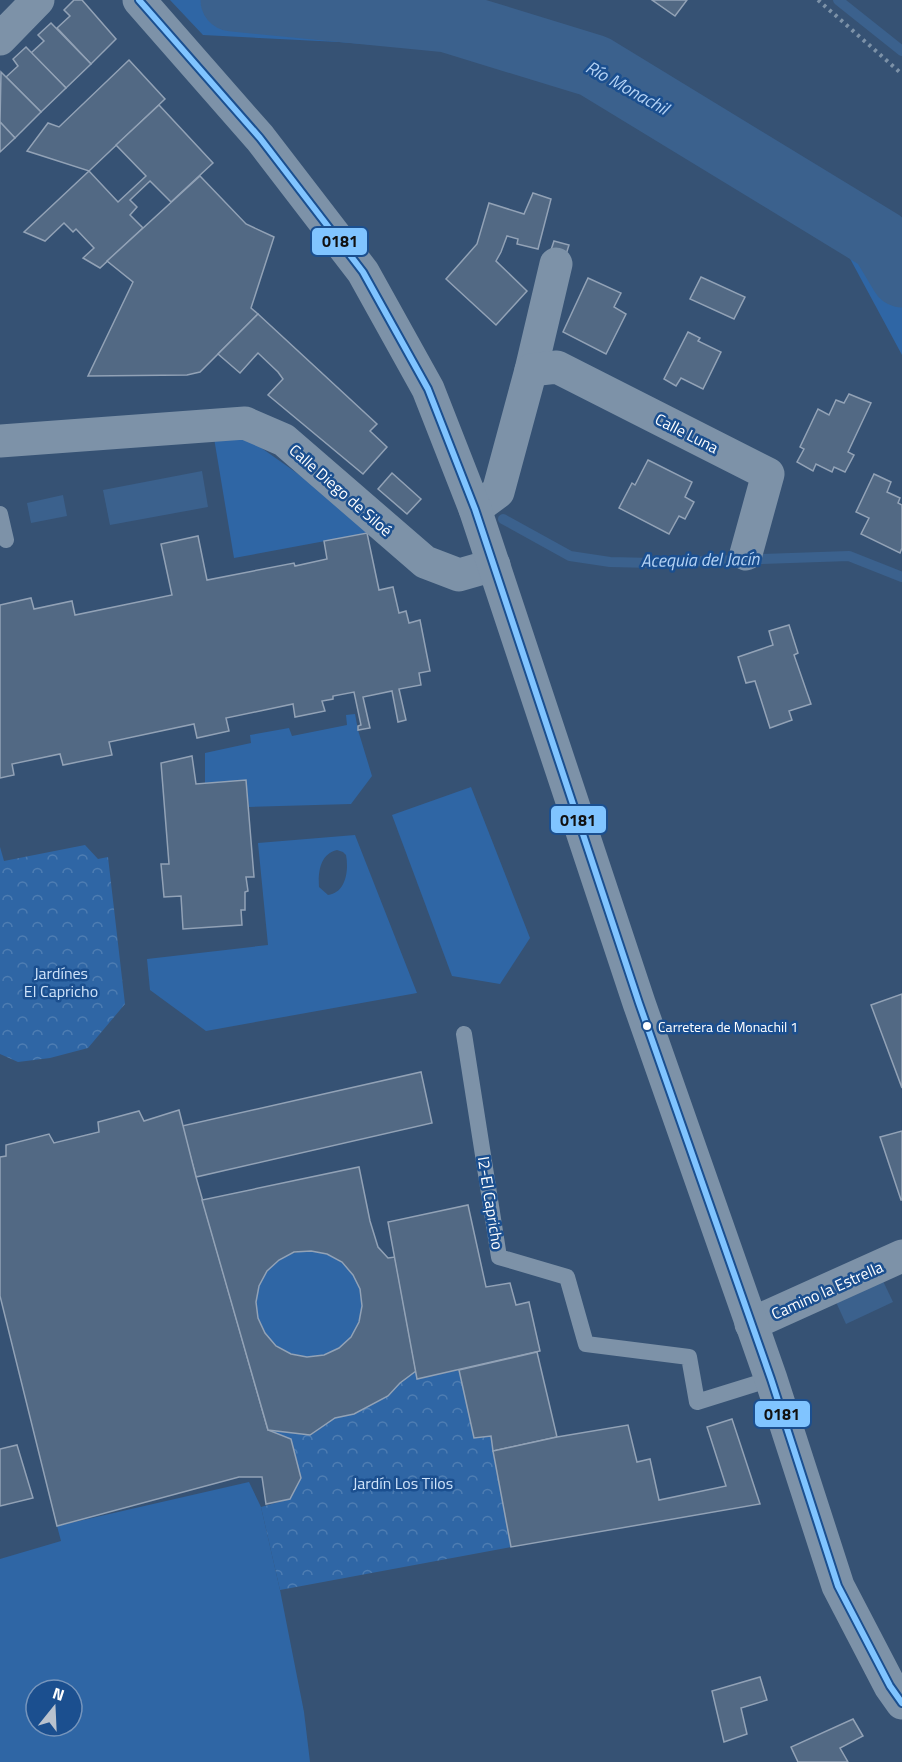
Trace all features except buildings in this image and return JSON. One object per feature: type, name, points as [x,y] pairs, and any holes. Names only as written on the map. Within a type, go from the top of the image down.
[{"type":"street","points":[[0,39],[38,0]]},
{"type":"street","points":[[139,0],[260,138],[363,272],[428,389],[475,509],[639,1003],[771,1379],[837,1586],[890,1686],[902,1703]]},
{"type":"street","points":[[475,509],[498,492],[531,370],[556,264]]},
{"type":"street","name":"Calle Luna","points":[[531,370],[557,367],[768,474],[746,554]]},
{"type":"street","name":"Calle Diego de Siloé","points":[[0,441],[245,423],[284,440],[425,562],[459,575],[494,565]]},
{"type":"street","name":"Camino la Estrella","points":[[751,1324],[902,1256]]},
{"type":"lane","points":[[0,514],[6,540]]},
{"type":"lane","name":"I2-El Capricho","points":[[464,1034],[499,1257],[567,1277],[586,1344],[689,1358],[697,1402],[771,1379]]},
{"type":"path","points":[[818,0],[902,74]]},
{"type":"green space","points":[[170,0],[407,0],[468,10],[606,52],[836,180],[902,243],[902,355],[847,253],[776,193],[677,133],[562,85],[440,50],[203,35]]},
{"type":"green space","points":[[243,435],[379,531],[234,558],[214,438]]},
{"type":"green space","points":[[355,714],[372,776],[351,804],[249,807],[246,780],[205,783],[205,753],[251,743],[250,735],[289,728],[292,736],[347,725],[346,715]]},
{"type":"green space","points":[[471,787],[530,938],[500,984],[452,976],[392,815]]},
{"type":"green space","points":[[355,835],[417,993],[206,1031],[150,990],[147,959],[268,945],[258,843]],"holes":[[[337,850],[343,852],[347,861],[345,880],[339,890],[328,895],[319,887],[321,864],[331,852]]]},
{"type":"green space","name":"Jardínes El Capricho","points":[[85,845],[98,859],[108,857],[125,1004],[88,1048],[50,1058],[18,1062],[0,1054],[0,847],[4,861]]},
{"type":"green space","points":[[309,1251],[329,1255],[346,1267],[358,1284],[362,1304],[358,1324],[346,1341],[329,1353],[309,1357],[289,1353],[272,1341],[260,1324],[256,1304],[260,1284],[272,1267],[289,1255]]},
{"type":"green space","name":"Jardín Los Tilos","points":[[459,1370],[474,1438],[491,1436],[511,1547],[280,1590],[261,1507],[290,1499],[301,1478],[291,1439],[268,1430],[311,1435],[335,1418],[354,1414],[388,1396],[416,1371],[418,1379]]},
{"type":"green space","points":[[249,1482],[261,1507],[280,1590],[304,1712],[310,1762],[0,1762],[0,1559],[61,1541],[57,1526]]},
{"type":"shaded area","points":[[202,471],[208,507],[110,525],[103,490]]},
{"type":"shaded area","points":[[63,495],[67,516],[31,523],[27,503]]},
{"type":"shaded area","points":[[883,1281],[893,1302],[846,1324],[836,1302]]},
{"type":"waterway","name":"Río Monachil","points":[[232,0],[447,21],[594,66],[881,241],[902,276]]},
{"type":"waterway","points":[[838,0],[902,51]]},
{"type":"waterway","name":"Acequia del Jacín","points":[[503,519],[570,556],[610,562],[653,563],[849,556],[902,577]]},
{"type":"transit line","name":"0181","points":[[139,0],[260,138],[363,272],[428,389],[475,509],[639,1003],[771,1379],[838,1586],[890,1686],[902,1703]]},
{"type":"place","name":"Carretera de Monachil 1","points":[[647,1026]]}]
